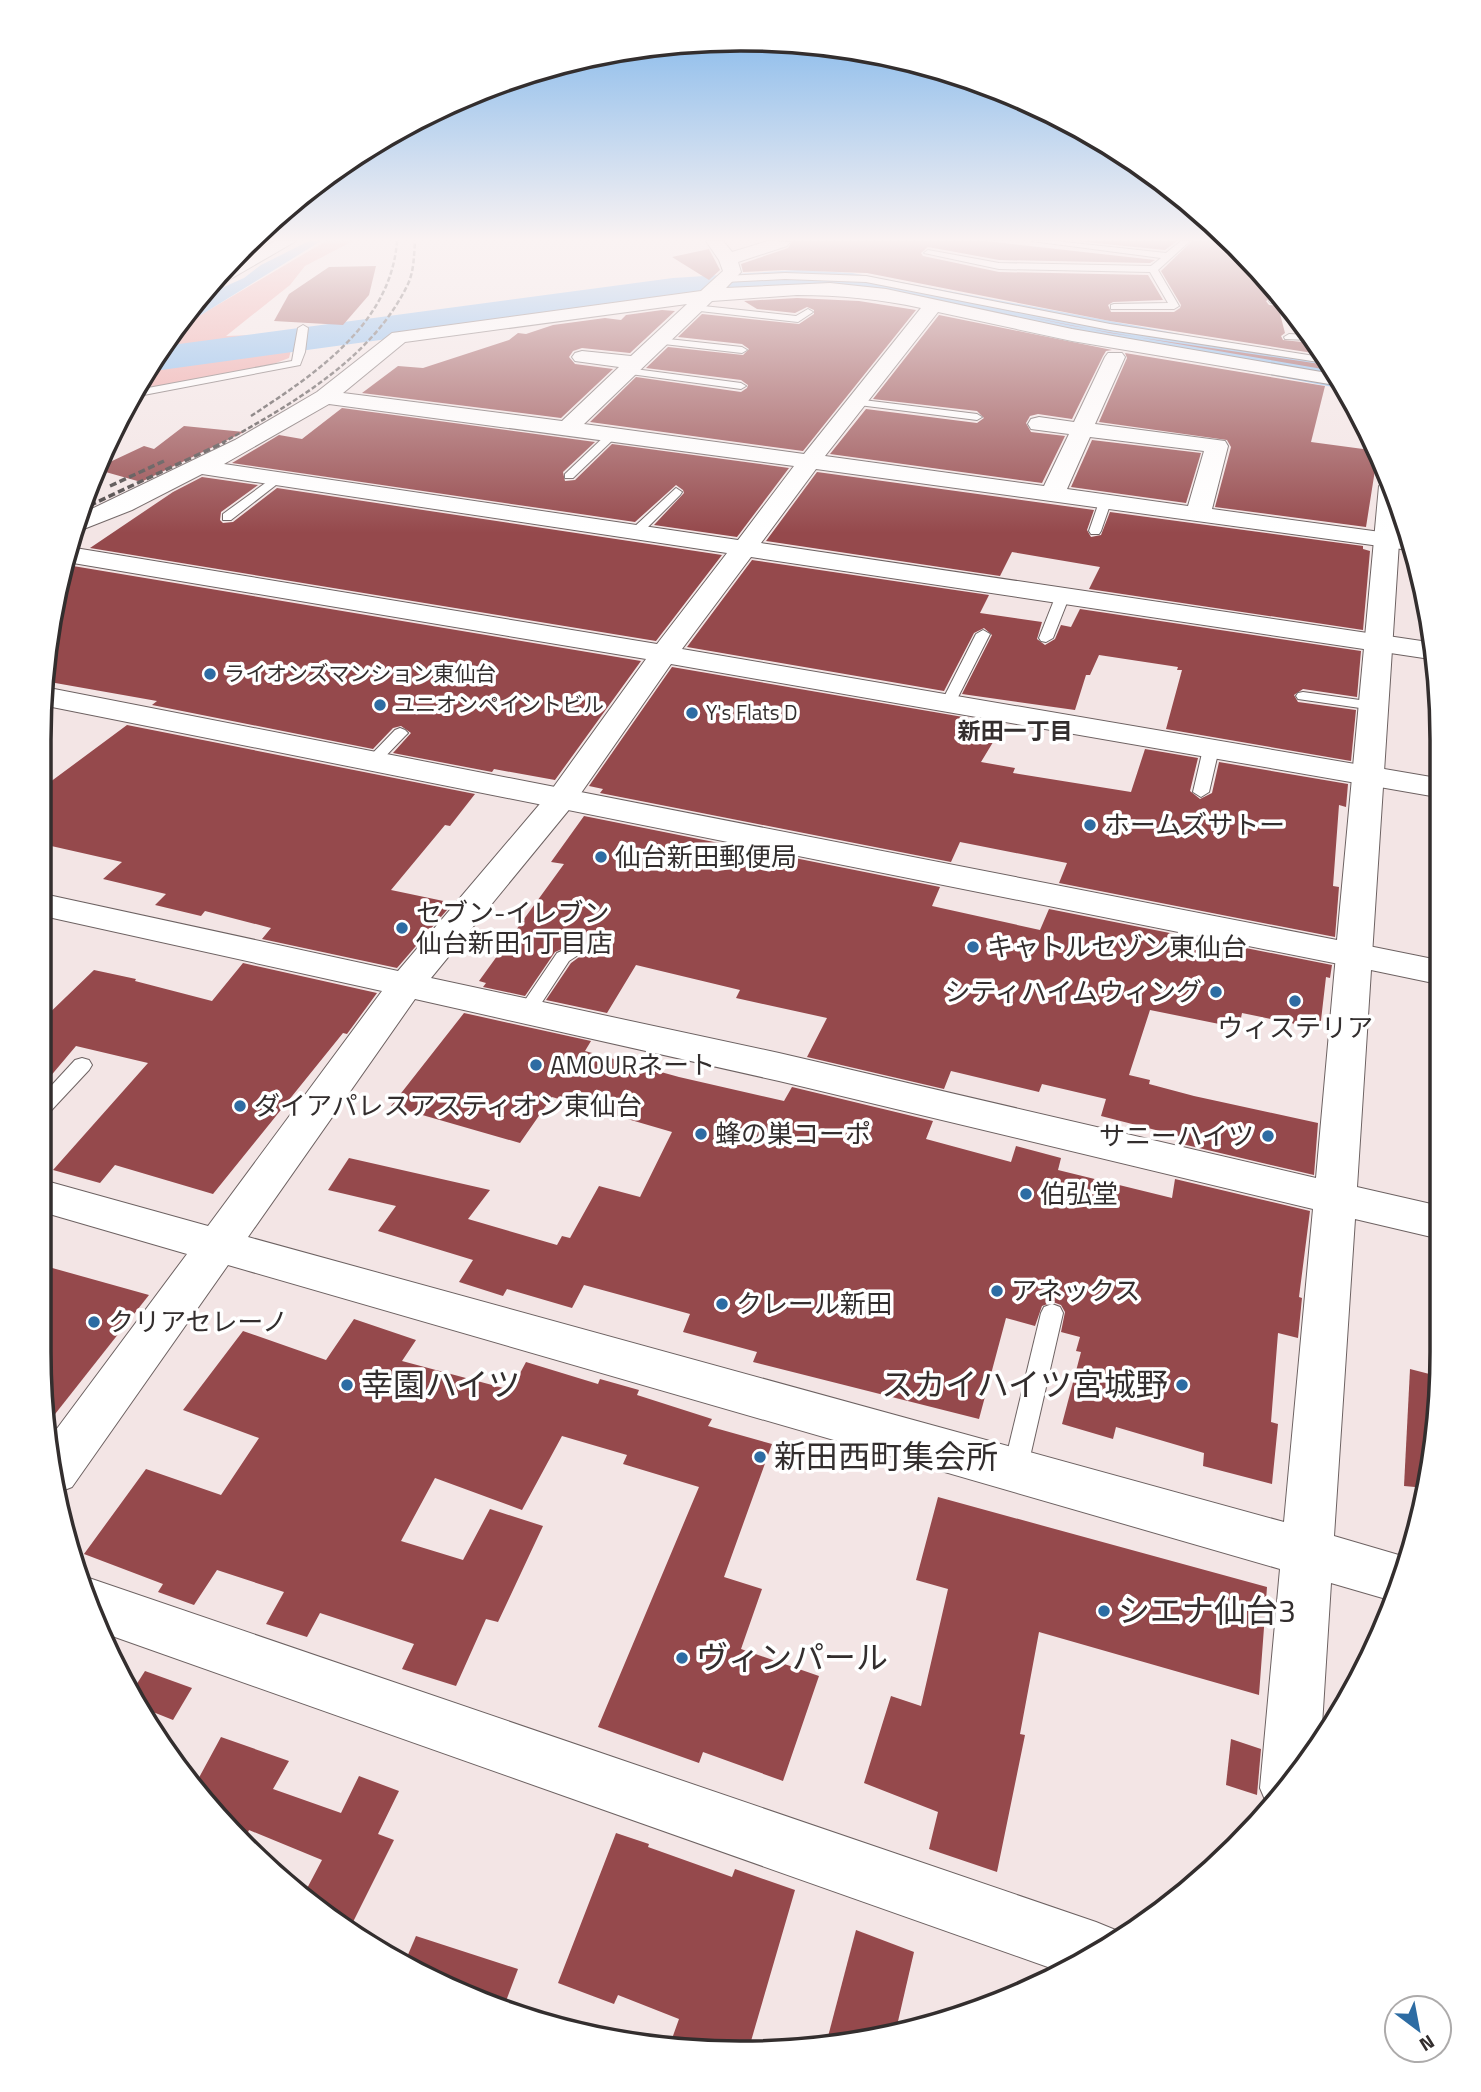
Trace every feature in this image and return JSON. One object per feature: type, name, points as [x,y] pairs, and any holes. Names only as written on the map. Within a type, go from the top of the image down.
[{"type":"street","points":[[86,521],[243,446],[325,397],[396,339]]},
{"type":"street","points":[[567,428],[662,339]]},
{"type":"street","points":[[60,1463],[405,986],[561,799],[744,547],[907,339]]},
{"type":"street","points":[[1093,339],[1328,379]]},
{"type":"street","points":[[582,357],[631,367]]},
{"type":"street","points":[[1052,495],[1115,357]]},
{"type":"street","points":[[325,397],[1400,543],[1379,643],[1291,1767]]},
{"type":"street","points":[[1039,424],[1217,446],[1198,515]]},
{"type":"street","points":[[200,467],[1424,650]]},
{"type":"street","points":[[76,556],[1430,787]]},
{"type":"street","points":[[52,698],[1430,970]]},
{"type":"street","points":[[51,907],[779,1067],[1430,1221]]},
{"type":"street","points":[[51,1199],[1393,1577]]},
{"type":"street","points":[[100,1607],[1084,1950]]},
{"type":"lane","points":[[145,392],[296,363],[302,339]]},
{"type":"lane","points":[[1185,339],[1315,359]]},
{"type":"lane","points":[[659,341],[743,350]]},
{"type":"lane","points":[[631,367],[741,386]]},
{"type":"lane","points":[[855,402],[977,417]]},
{"type":"lane","points":[[569,476],[613,434]]},
{"type":"lane","points":[[227,517],[279,478]]},
{"type":"lane","points":[[637,531],[676,492]]},
{"type":"lane","points":[[1095,531],[1105,502]]},
{"type":"lane","points":[[1046,638],[1063,595]]},
{"type":"lane","points":[[948,703],[983,634]]},
{"type":"lane","points":[[1303,696],[1374,705]]},
{"type":"lane","points":[[373,761],[400,733]]},
{"type":"lane","points":[[1201,792],[1211,749]]},
{"type":"lane","points":[[526,1012],[563,957],[577,950]]},
{"type":"lane","points":[[51,1097],[82,1065]]},
{"type":"lane","points":[[1015,1470],[1052,1313]]},
{"type":"shaded area","points":[[180,339],[291,340],[167,356]]},
{"type":"shaded area","points":[[292,346],[289,358],[271,365],[212,379],[147,390],[165,361]]},
{"type":"building","points":[[645,339],[630,353],[582,348],[573,351],[569,357],[575,364],[613,369],[561,418],[362,393],[398,366],[423,368],[509,340]]},
{"type":"building","points":[[693,339],[893,339],[803,451],[590,422],[636,377],[741,392],[748,385],[741,380],[646,368],[668,347],[743,355],[749,349],[742,344]]},
{"type":"building","points":[[920,339],[1056,339],[1112,350],[1106,351],[1103,356],[1072,419],[1038,414],[1030,416],[1026,423],[1031,432],[1065,436],[1042,483],[830,454],[866,409],[977,423],[984,418],[977,411],[873,399]]},
{"type":"building","points":[[1145,339],[1318,364],[1321,369]]},
{"type":"building","points":[[1222,339],[1282,339],[1303,342],[1311,353]]},
{"type":"building","points":[[1125,353],[1325,386],[1311,442],[1365,449],[1375,470],[1366,527],[1215,507],[1231,447],[1227,440],[1099,422],[1127,358]]},
{"type":"building","points":[[342,408],[595,442],[563,472],[565,481],[575,480],[612,444],[789,468],[737,537],[654,525],[684,493],[676,485],[635,522],[232,463],[279,435],[302,439]]},
{"type":"building","points":[[184,426],[244,432],[141,482],[105,472],[110,462],[144,446],[154,449]]},
{"type":"building","points":[[1092,440],[1201,453],[1186,503],[1071,487]]},
{"type":"building","points":[[817,472],[1094,510],[1087,530],[1091,537],[1101,535],[1110,512],[1363,546],[1363,549],[1370,551],[1363,630],[1089,589],[1100,567],[1012,552],[1000,576],[766,541]]},
{"type":"building","points":[[202,477],[258,485],[221,512],[220,520],[223,523],[233,522],[277,488],[722,555],[656,641],[90,548],[173,492]]},
{"type":"building","points":[[752,560],[989,595],[980,613],[1042,622],[1037,639],[1045,645],[1055,639],[1061,625],[1071,627],[1080,609],[1361,651],[1357,697],[1303,689],[1294,695],[1298,702],[1356,710],[1351,761],[1166,729],[1182,670],[1177,670],[1178,667],[1099,655],[1090,675],[1086,675],[1075,710],[962,694],[992,635],[984,628],[974,633],[944,691],[687,647]]},
{"type":"building","points":[[73,566],[641,661],[555,780],[494,769],[492,772],[393,753],[411,733],[401,726],[393,728],[373,749],[152,705],[157,701],[53,683],[64,606]]},
{"type":"building","points":[[672,667],[1004,724],[981,762],[1015,768],[1013,773],[1131,792],[1145,749],[1198,758],[1190,791],[1200,799],[1212,793],[1219,762],[1348,784],[1346,807],[1339,805],[1333,886],[1339,887],[1335,937],[1059,883],[1067,863],[960,842],[951,862],[600,793],[603,789],[589,786]]},
{"type":"building","points":[[127,725],[475,794],[450,826],[445,825],[391,890],[453,903],[397,968],[262,939],[271,928],[205,911],[201,916],[155,905],[166,894],[103,879],[122,862],[51,846],[51,781]]},
{"type":"building","points":[[584,816],[940,887],[932,906],[1040,930],[1049,909],[1332,965],[1330,978],[1326,977],[1320,1029],[1242,1013],[1239,1028],[1150,1010],[1129,1075],[1150,1080],[1149,1084],[1194,1096],[1318,1123],[1314,1175],[1182,1144],[1183,1137],[1101,1116],[1106,1099],[1042,1084],[1039,1092],[951,1071],[944,1089],[807,1057],[827,1018],[736,998],[740,990],[636,965],[607,1013],[546,1000],[571,963],[589,950],[585,944],[578,942],[555,952],[525,996],[483,987],[486,983],[479,981],[564,864],[551,862]]},
{"type":"building","points":[[243,963],[377,993],[347,1034],[343,1033],[213,1194],[115,1165],[100,1183],[53,1170],[148,1063],[76,1046],[51,1076],[51,1011],[94,970],[212,1001]]},
{"type":"building","points":[[464,1013],[591,1041],[585,1051],[679,1077],[784,1101],[792,1087],[933,1121],[926,1139],[1011,1162],[1016,1146],[1061,1158],[1058,1170],[1172,1198],[1175,1179],[1310,1211],[1299,1297],[1302,1298],[1298,1338],[1278,1333],[1271,1422],[1278,1424],[1272,1484],[1203,1466],[1204,1453],[1116,1427],[1113,1439],[1062,1424],[1081,1352],[1076,1351],[1080,1337],[1061,1332],[1065,1312],[1061,1305],[1053,1302],[1042,1306],[1035,1326],[1006,1318],[979,1419],[753,1362],[757,1352],[683,1332],[690,1314],[584,1285],[572,1308],[507,1289],[503,1296],[459,1282],[473,1260],[378,1231],[396,1206],[328,1190],[349,1158],[490,1190],[468,1219],[557,1245],[562,1236],[570,1238],[599,1186],[640,1197],[672,1132],[552,1097],[520,1143],[391,1106]]},
{"type":"building","name":"クリアセレーノ","points":[[51,1268],[149,1295],[54,1415]]},
{"type":"building","points":[[354,1319],[416,1340],[402,1361],[511,1390],[526,1362],[598,1384],[600,1379],[639,1390],[637,1395],[712,1419],[708,1426],[772,1444],[724,1577],[762,1589],[741,1649],[819,1676],[783,1781],[703,1752],[699,1763],[598,1727],[699,1487],[623,1464],[627,1455],[562,1436],[522,1510],[435,1478],[401,1541],[463,1560],[490,1509],[543,1526],[498,1622],[486,1619],[456,1686],[402,1669],[414,1644],[320,1613],[307,1637],[266,1624],[284,1592],[217,1570],[194,1605],[158,1592],[163,1584],[84,1554],[146,1469],[221,1495],[259,1438],[183,1410],[243,1331],[326,1360]]},
{"type":"building","points":[[1410,1369],[1430,1374],[1429,1397],[1417,1487],[1404,1486]]},
{"type":"building","name":"シエナ仙台3","points":[[938,1497],[1267,1587],[1259,1695],[1039,1632],[1020,1734],[1025,1735],[997,1872],[929,1849],[938,1812],[864,1783],[891,1696],[921,1706],[948,1589],[916,1580]]},
{"type":"building","points":[[145,1671],[192,1688],[173,1720],[153,1712],[137,1684]]},
{"type":"building","points":[[221,1737],[289,1761],[273,1789],[341,1813],[359,1776],[399,1791],[378,1834],[394,1840],[353,1922],[307,1888],[322,1860],[249,1830],[248,1833],[199,1778]]},
{"type":"building","points":[[1231,1739],[1261,1749],[1257,1795],[1226,1785]]},
{"type":"building","points":[[616,1833],[732,1877],[735,1869],[795,1890],[751,2041],[672,2037],[679,2019],[618,1995],[614,2004],[558,1983]]},
{"type":"building","points":[[856,1930],[914,1952],[898,2023],[828,2035]]},
{"type":"building","points":[[416,1936],[518,1969],[506,2000],[408,1955]]},
{"type":"waterway","points":[[167,357],[305,339]]},
{"type":"waterway","points":[[1141,339],[1324,373]]},
{"type":"railway","points":[[251,416],[300,383],[351,339]]},
{"type":"railway","points":[[222,443],[276,412],[328,377],[370,339]]},
{"type":"railway","points":[[93,504],[225,442]]},
{"type":"railway","points":[[110,486],[164,461]]},
{"type":"place","name":"ライオンズマンション東仙台","points":[[210,674]]},
{"type":"place","name":"ユニオンペイントビル","points":[[380,705]]},
{"type":"place","name":"Y's Flats D","points":[[692,713]]},
{"type":"place","name":"ホームズサトー","points":[[1090,825]]},
{"type":"place","name":"仙台新田郵便局","points":[[601,857]]},
{"type":"place","name":"セブン-イレブン 仙台新田1丁目店","points":[[402,928]]},
{"type":"place","name":"キャトルセゾン東仙台","points":[[973,947]]},
{"type":"place","name":"シティハイムウィング","points":[[1216,992]]},
{"type":"place","name":"ウィステリア","points":[[1295,1001]]},
{"type":"place","name":"AMOURネート","points":[[536,1065]]},
{"type":"place","name":"ダイアパレスアスティオン東仙台","points":[[240,1106]]},
{"type":"place","name":"蜂の巣コーポ","points":[[701,1134]]},
{"type":"place","name":"サニーハイツ","points":[[1268,1136]]},
{"type":"place","name":"伯弘堂","points":[[1026,1194]]},
{"type":"place","name":"アネックス","points":[[997,1291]]},
{"type":"place","name":"クレール新田","points":[[722,1304]]},
{"type":"place","name":"クリアセレーノ","points":[[94,1322]]},
{"type":"place","name":"幸園ハイツ","points":[[347,1385]]},
{"type":"place","name":"スカイハイツ宮城野","points":[[1182,1385]]},
{"type":"place","name":"新田西町集会所","points":[[760,1457]]},
{"type":"place","name":"シエナ仙台3","points":[[1104,1611]]},
{"type":"place","name":"ヴィンパール","points":[[682,1658]]},
{"type":"district","name":"新田一丁目","points":[[1015,731]]}]
